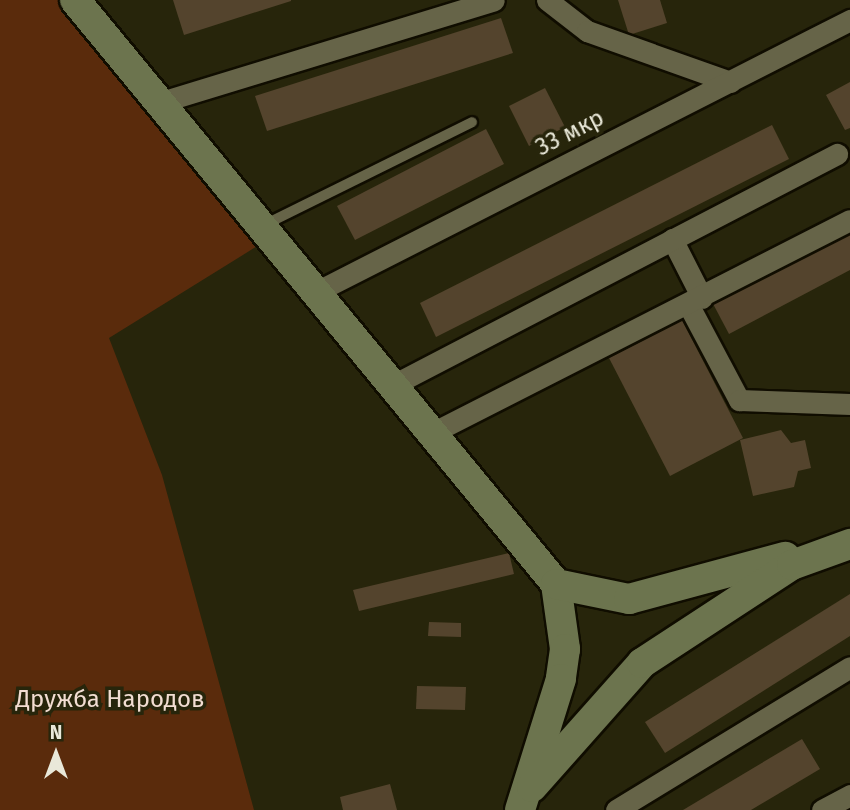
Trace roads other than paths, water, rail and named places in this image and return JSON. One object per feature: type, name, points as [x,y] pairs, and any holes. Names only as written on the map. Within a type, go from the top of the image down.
[{"type":"street","points":[[75,0],[555,584],[565,649],[561,679],[523,803]]},
{"type":"street","points":[[158,103],[494,0]]},
{"type":"street","points":[[547,0],[587,31],[730,82]]},
{"type":"street","name":"33 мкр","points":[[314,292],[850,20]]},
{"type":"street","points":[[391,386],[837,154]]},
{"type":"street","points":[[430,434],[850,220]]},
{"type":"street","points":[[673,239],[695,301],[739,400],[850,404]]},
{"type":"street","points":[[555,584],[629,599],[850,542]]},
{"type":"street","points":[[523,803],[642,663],[792,565],[850,542]]},
{"type":"street","points":[[616,810],[850,667]]},
{"type":"street","points":[[822,810],[850,795]]},
{"type":"lane","points":[[260,227],[472,122]]},
{"type":"park label","name":"Дружба Народов","points":[[110,700]]}]
